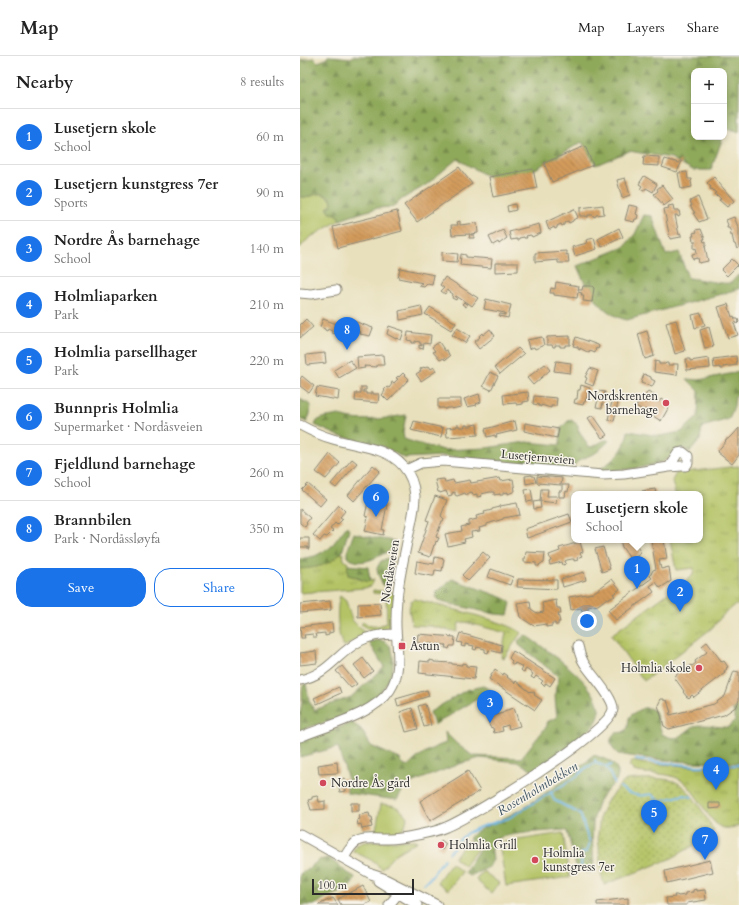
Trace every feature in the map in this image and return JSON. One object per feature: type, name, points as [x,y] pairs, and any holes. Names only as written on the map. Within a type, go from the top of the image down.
[{"type":"street","points":[[300,293],[311,294],[336,290]]},
{"type":"street","name":"Nordåsveien","points":[[300,425],[330,438],[385,454],[398,461],[406,470],[412,483],[415,500],[399,587],[396,618],[398,669],[394,682],[390,690],[376,705],[363,712],[300,737]]},
{"type":"street","name":"Lusetjernveien","points":[[406,470],[421,463],[443,461],[603,475],[630,473],[669,467]]},
{"type":"street","points":[[300,680],[312,677],[321,672],[362,640],[380,635],[396,634]]},
{"type":"street","points":[[344,858],[353,844],[363,839],[408,837],[434,832],[452,824],[546,769],[596,730],[612,714],[613,705],[585,665],[578,646]]},
{"type":"street","points":[[300,834],[372,874],[383,878],[403,897],[417,905]]},
{"type":"street","points":[[389,905],[403,897],[437,905]]},
{"type":"green space","points":[[328,56],[351,58],[354,56],[739,56],[739,132],[727,128],[727,68],[691,68],[691,140],[722,140],[711,170],[693,170],[671,158],[629,151],[596,165],[582,142],[532,171],[492,179],[457,159],[426,185],[391,207],[378,208],[340,220],[337,214],[330,213],[327,208],[331,206],[332,201],[329,197],[318,194],[300,197],[300,60],[314,58],[318,62],[326,59]]},
{"type":"green space","points":[[321,193],[331,199],[332,204],[327,208],[337,214],[340,220],[309,238],[300,248],[300,197],[307,197]]},
{"type":"green space","points":[[644,215],[652,216],[666,255],[679,252],[688,278],[720,283],[731,283],[739,274],[739,289],[627,320],[618,317],[602,307],[585,284],[577,266],[624,247],[635,234]]},
{"type":"green space","points":[[739,372],[739,394],[735,397],[734,406],[729,419],[702,427],[700,440],[690,452],[684,449],[673,453],[666,460],[659,463],[641,467],[622,470],[597,471],[618,455],[627,438],[628,431],[660,436],[681,432],[698,417],[699,391],[687,379],[699,380]]},
{"type":"green space","points":[[300,399],[311,405],[307,422],[300,419]]},
{"type":"green space","points":[[339,415],[346,418],[362,420],[406,415],[403,432],[404,439],[444,450],[486,448],[526,442],[560,445],[561,428],[570,419],[578,425],[578,429],[588,446],[592,447],[605,440],[609,441],[597,452],[578,461],[571,469],[443,456],[404,458],[384,447],[339,436],[315,425],[317,421],[322,418]]},
{"type":"green space","points":[[739,466],[739,604],[723,615],[712,628],[644,681],[611,635],[693,575],[694,568],[676,570],[671,543],[703,543],[703,491],[674,491],[672,481],[676,473]]},
{"type":"green space","points":[[347,526],[349,530],[342,552],[333,562],[322,566],[300,569],[300,559],[315,556],[330,548]]},
{"type":"green space","points":[[354,533],[395,541],[394,548],[371,560],[359,562],[353,560],[347,557],[347,552]]},
{"type":"green space","points":[[343,553],[344,560],[348,563],[348,575],[367,582],[374,580],[371,586],[365,588],[300,593],[300,569],[322,566],[332,561]]},
{"type":"green space","points":[[393,556],[391,568],[394,568],[390,587],[383,585],[377,568],[381,561]]},
{"type":"green space","points":[[347,565],[368,567],[370,580],[367,582],[349,575],[347,572]]},
{"type":"green space","points":[[452,579],[504,598],[511,603],[508,615],[495,614],[441,602],[436,598],[436,593]]},
{"type":"green space","points":[[373,590],[394,593],[392,624],[385,630],[377,632],[361,624],[363,622],[369,626],[375,626],[387,623],[386,594],[373,593]]},
{"type":"green space","points":[[340,596],[346,601],[352,620],[365,633],[365,635],[346,646],[343,645],[341,641],[338,628],[338,606]]},
{"type":"green space","points":[[415,599],[489,619],[515,629],[521,633],[504,658],[501,657],[506,633],[465,622],[459,623],[457,632],[431,626],[412,625],[409,609],[411,601]]},
{"type":"green space","points":[[525,635],[562,661],[588,686],[596,699],[599,712],[595,724],[586,733],[534,771],[518,762],[480,758],[459,764],[406,785],[397,800],[347,793],[347,776],[338,747],[300,757],[301,741],[352,723],[361,729],[371,746],[400,759],[403,765],[408,767],[425,752],[446,743],[445,732],[457,744],[473,756],[521,758],[547,726],[547,722],[557,717],[555,694],[559,680],[559,677],[519,645],[518,641]]},
{"type":"green space","points":[[379,640],[389,645],[392,650],[393,668],[389,679],[376,697],[356,710],[335,720],[300,731],[303,685],[306,684],[309,700],[314,710],[351,697],[384,667],[369,642]]},
{"type":"green space","points":[[483,686],[492,690],[434,725],[430,712],[466,690]]},
{"type":"green space","points":[[739,700],[739,763],[678,761],[618,754],[612,745],[611,740],[614,734],[625,731],[628,727],[629,718],[631,715],[643,708],[649,708],[655,711],[662,734],[677,738],[694,726],[703,725],[729,727],[735,720],[733,710]]},
{"type":"green space","points":[[594,755],[606,759],[613,764],[618,771],[618,775],[614,783],[601,797],[597,805],[593,822],[594,867],[592,871],[588,873],[576,866],[567,831],[564,830],[518,834],[492,840],[491,847],[493,859],[489,867],[470,876],[464,873],[480,848],[469,838],[475,832],[522,809],[569,777]]},
{"type":"green space","points":[[632,761],[646,764],[697,767],[739,766],[739,826],[724,828],[719,826],[713,821],[692,791],[681,780],[676,777],[666,775],[634,771],[629,766]]},
{"type":"green space","points":[[626,780],[670,780],[684,787],[696,801],[714,831],[693,846],[672,858],[604,885],[601,873],[598,835],[600,816],[607,801],[619,786]]},
{"type":"green space","points":[[381,804],[390,805],[402,810],[407,817],[406,823],[400,831],[391,835],[375,834]]},
{"type":"green space","name":"Holmlia kunstgress 7er","points":[[563,833],[570,877],[506,886],[499,843]]},
{"type":"green space","points":[[468,840],[478,848],[464,866],[454,858]]},
{"type":"green space","points":[[417,841],[395,854],[382,869],[371,860],[353,851],[357,845],[364,842]]},
{"type":"green space","points":[[329,858],[346,872],[355,877],[354,881],[348,888],[327,897],[319,903],[313,905],[300,905],[300,874],[319,860]]},
{"type":"green space","points":[[451,863],[462,872],[448,890],[437,882]]},
{"type":"green space","points":[[483,871],[499,883],[491,893],[476,880]]},
{"type":"building","points":[[585,146],[593,165],[552,182],[544,163]]},
{"type":"building","points":[[644,156],[659,157],[659,166],[643,165]]},
{"type":"building","points":[[665,159],[679,163],[682,161],[677,172],[662,167]]},
{"type":"building","points":[[459,167],[472,184],[417,222],[404,205]]},
{"type":"building","points":[[533,169],[537,188],[493,197],[489,177]]},
{"type":"building","points":[[687,172],[688,179],[692,179],[692,187],[681,189],[678,173]]},
{"type":"building","points":[[644,176],[657,184],[653,192],[646,188],[644,191],[640,189],[642,186],[639,184]]},
{"type":"building","points":[[714,177],[734,201],[727,207],[719,200],[721,199],[717,195],[716,196],[714,194],[716,193],[712,189],[711,190],[711,187],[707,183]]},
{"type":"building","points":[[625,178],[630,195],[622,198],[617,180]]},
{"type":"building","points":[[662,185],[673,199],[664,206],[654,194]]},
{"type":"building","points":[[698,197],[707,219],[699,222],[690,206],[692,206],[690,201]]},
{"type":"building","points":[[515,204],[516,210],[508,212],[507,206]]},
{"type":"building","points":[[603,205],[604,214],[596,215],[594,217],[593,215],[588,215],[588,217],[580,216],[580,208]]},
{"type":"building","points":[[629,205],[638,207],[636,214],[638,215],[637,219],[635,219],[634,222],[625,220]]},
{"type":"building","points":[[673,205],[674,210],[679,210],[680,216],[678,217],[675,215],[679,235],[681,234],[681,237],[670,239],[664,209]]},
{"type":"building","points":[[574,209],[578,217],[569,223],[568,221],[562,226],[561,224],[555,229],[554,227],[549,230],[546,222]]},
{"type":"building","points":[[397,211],[402,231],[338,248],[333,227]]},
{"type":"building","points":[[734,217],[739,229],[739,248],[737,249],[732,235],[729,233],[731,232],[729,228],[727,228],[728,225],[726,220]]},
{"type":"building","points":[[460,221],[460,225],[477,223],[478,233],[471,234],[474,235],[474,238],[469,238],[470,234],[452,235],[451,225],[458,225],[457,222]]},
{"type":"building","points":[[539,224],[541,233],[532,237],[531,235],[526,236],[527,238],[519,238],[519,240],[511,240],[509,232]]},
{"type":"building","points":[[619,228],[623,237],[602,247],[598,239]]},
{"type":"building","points":[[701,229],[705,239],[703,239],[704,242],[706,241],[705,246],[708,261],[699,263],[698,258],[693,259],[692,254],[697,253],[696,248],[694,249],[695,241],[693,241],[692,236],[694,236],[693,233],[697,232],[696,230]]},
{"type":"building","points":[[503,230],[507,238],[499,244],[498,242],[493,245],[489,237]]},
{"type":"building","points":[[594,238],[597,249],[575,256],[572,247],[587,243],[586,240]]},
{"type":"building","points":[[566,251],[566,255],[568,254],[569,263],[558,263],[558,260],[535,262],[535,253]]},
{"type":"building","points":[[442,252],[458,254],[457,262],[442,261]]},
{"type":"building","points":[[461,254],[466,255],[466,257],[492,259],[491,268],[460,265]]},
{"type":"building","points":[[732,259],[738,265],[727,276],[721,270]]},
{"type":"building","points":[[495,263],[518,263],[518,271],[495,272]]},
{"type":"building","points":[[400,268],[434,275],[432,285],[427,284],[424,287],[420,286],[420,284],[423,283],[398,278]]},
{"type":"building","points":[[445,277],[478,298],[472,306],[468,303],[466,307],[462,304],[464,302],[466,304],[467,303],[456,296],[456,300],[452,298],[453,294],[447,290],[445,294],[441,291],[444,288],[440,285]]},
{"type":"building","points":[[556,282],[579,286],[578,290],[582,290],[583,286],[592,286],[594,288],[592,302],[583,301],[584,295],[581,295],[582,293],[578,292],[577,298],[554,295],[554,293],[550,293],[551,288],[555,289]]},
{"type":"building","points":[[486,299],[511,305],[508,318],[499,316],[500,314],[505,315],[505,313],[484,309]]},
{"type":"building","points":[[728,304],[732,317],[734,316],[739,322],[737,324],[736,322],[734,323],[738,335],[728,338],[718,307]]},
{"type":"building","points":[[421,306],[423,315],[400,320],[399,311]]},
{"type":"building","points":[[430,307],[456,323],[451,330],[425,314]]},
{"type":"building","points":[[701,313],[705,325],[695,328],[692,315]]},
{"type":"building","points":[[306,319],[313,327],[300,338],[300,325]]},
{"type":"building","points":[[323,319],[345,327],[342,335],[332,333],[332,331],[328,329],[327,331],[320,327]]},
{"type":"building","points":[[351,320],[373,328],[370,336],[360,334],[361,332],[356,330],[355,332],[353,331],[354,330],[348,328]]},
{"type":"building","points":[[676,320],[685,351],[675,354],[666,323]]},
{"type":"building","points":[[389,326],[404,331],[401,340],[387,334]]},
{"type":"building","points":[[709,327],[714,346],[705,349],[700,330]]},
{"type":"building","points":[[457,328],[470,336],[465,343],[452,335]]},
{"type":"building","points":[[490,329],[495,336],[479,349],[474,342],[482,333],[483,335]]},
{"type":"building","points":[[647,331],[654,356],[645,359],[638,334]]},
{"type":"building","points":[[408,332],[431,335],[430,344],[424,343],[423,349],[419,348],[419,345],[422,346],[420,342],[415,341],[415,343],[412,343],[412,341],[407,340]]},
{"type":"building","points":[[570,336],[570,345],[565,345],[565,347],[560,347],[560,345],[555,345],[555,347],[553,347],[552,345],[547,345],[547,337]]},
{"type":"building","points":[[542,337],[544,345],[535,349],[534,347],[529,349],[527,340]]},
{"type":"building","points":[[576,337],[598,345],[598,349],[596,348],[595,353],[590,351],[589,353],[580,348],[580,350],[578,349],[578,347],[573,346]]},
{"type":"building","points":[[439,342],[445,351],[447,350],[450,356],[445,360],[444,358],[440,360],[433,352],[435,351],[432,347]]},
{"type":"building","points":[[518,348],[524,354],[500,374],[495,367]]},
{"type":"building","points":[[325,353],[326,363],[307,365],[306,355]]},
{"type":"building","points":[[383,355],[384,365],[377,365],[377,367],[364,366],[365,368],[358,369],[357,357]]},
{"type":"building","points":[[736,356],[737,365],[723,367],[723,369],[720,367],[714,368],[713,359]]},
{"type":"building","points":[[709,358],[710,368],[687,370],[686,359],[690,359],[690,361]]},
{"type":"building","points":[[350,360],[356,368],[339,378],[334,370]]},
{"type":"building","points":[[556,361],[571,363],[570,373],[554,371]]},
{"type":"building","points":[[655,361],[659,362],[659,364],[678,364],[677,375],[654,372]]},
{"type":"building","points":[[545,364],[550,370],[533,385],[527,378]]},
{"type":"building","points":[[429,366],[431,369],[434,367],[436,371],[421,381],[416,374],[421,371],[420,369]]},
{"type":"building","points":[[590,368],[598,371],[593,386],[585,383],[587,378],[585,377]]},
{"type":"building","points":[[490,372],[498,376],[491,390],[483,386]]},
{"type":"building","points":[[403,373],[409,379],[388,401],[382,395],[385,391],[384,390],[387,387],[389,388],[392,384],[391,383],[394,383],[398,379],[396,378]]},
{"type":"building","points":[[644,374],[651,377],[651,379],[655,381],[652,387],[641,383]]},
{"type":"building","points":[[302,376],[314,386],[309,393],[300,386],[300,379]]},
{"type":"building","points":[[581,385],[590,388],[583,405],[574,403],[575,399],[577,399],[578,390],[580,390]]},
{"type":"building","points":[[317,387],[339,391],[338,400],[315,396]]},
{"type":"building","points":[[361,387],[366,387],[366,390],[363,390],[363,392],[366,392],[366,394],[371,394],[371,392],[373,392],[373,394],[379,394],[378,403],[355,401],[356,393],[361,393]]},
{"type":"building","points":[[599,391],[605,392],[602,408],[596,407],[598,400],[595,399],[596,396],[598,397]]},
{"type":"building","points":[[648,391],[656,396],[654,399],[659,402],[661,399],[670,405],[661,421],[653,416],[654,414],[645,409],[644,411],[636,406]]},
{"type":"building","points":[[528,392],[529,401],[523,402],[523,404],[504,404],[503,395]]},
{"type":"building","points":[[479,394],[481,402],[476,404],[477,405],[467,407],[464,399]]},
{"type":"building","points":[[534,396],[557,398],[556,406],[551,406],[551,408],[533,404]]},
{"type":"building","points":[[613,396],[619,397],[614,421],[608,420]]},
{"type":"building","points":[[438,399],[461,399],[461,407],[451,409],[452,408],[438,408]]},
{"type":"building","points":[[593,415],[607,435],[602,438],[588,418]]},
{"type":"building","points":[[414,421],[443,428],[441,437],[411,430]]},
{"type":"building","points":[[515,421],[517,430],[496,435],[497,437],[495,437],[495,435],[487,437],[485,429]]},
{"type":"building","points":[[525,423],[559,429],[557,438],[524,431]]},
{"type":"building","points":[[477,424],[478,435],[447,437],[446,428],[457,427],[457,425],[459,425],[459,427],[465,427],[465,425],[472,426]]},
{"type":"building","points":[[739,428],[739,455],[732,464],[717,452],[726,441],[725,440],[733,435]]},
{"type":"building","points":[[330,454],[340,463],[326,479],[316,472]]},
{"type":"building","points":[[352,459],[357,463],[336,488],[331,484]]},
{"type":"building","points":[[373,465],[380,471],[354,501],[348,495]]},
{"type":"building","points":[[525,476],[534,476],[536,482],[526,484]]},
{"type":"building","points":[[537,476],[562,478],[561,485],[537,483]]},
{"type":"building","points":[[500,478],[501,481],[513,479],[515,491],[508,494],[508,492],[503,493],[503,495],[494,495],[494,492],[490,492],[481,494],[482,496],[477,497],[477,494],[473,495],[472,492],[468,493],[468,495],[465,493],[457,496],[455,495],[455,492],[448,496],[446,491],[440,493],[438,492],[435,480],[444,479],[445,482],[453,480],[454,483],[470,480],[471,483]]},
{"type":"building","points":[[308,484],[326,499],[320,506],[302,490]]},
{"type":"building","points":[[562,485],[569,485],[568,492],[566,491],[565,497],[559,497],[559,491],[562,491]]},
{"type":"building","points":[[531,489],[533,501],[527,502],[525,490]]},
{"type":"building","points":[[541,489],[548,489],[547,496],[557,496],[556,503],[540,501]]},
{"type":"building","points":[[655,489],[655,491],[642,491]]},
{"type":"building","points":[[435,496],[447,500],[441,516],[444,519],[436,537],[439,538],[434,545],[430,557],[418,553],[429,521],[426,520]]},
{"type":"building","points":[[540,501],[541,508],[534,509],[533,502]]},
{"type":"building","points":[[368,502],[387,505],[382,530],[384,530],[383,535],[365,531],[368,517],[365,516]]},
{"type":"building","points":[[517,503],[520,515],[503,518],[487,524],[487,526],[479,528],[480,531],[471,532],[472,537],[464,539],[465,542],[448,546],[445,534],[462,531],[461,527],[469,525],[469,521],[477,519],[476,516],[485,514],[484,512],[500,506]]},
{"type":"building","points":[[339,505],[345,511],[340,517],[343,519],[337,525],[335,523],[330,529],[333,531],[327,537],[324,536],[320,541],[313,535]]},
{"type":"building","points":[[300,509],[310,518],[305,527],[300,523]]},
{"type":"building","points":[[569,514],[571,519],[571,522],[527,538],[525,529]]},
{"type":"building","points":[[300,538],[309,538],[309,549],[308,547],[300,547]]},
{"type":"building","points":[[580,543],[583,552],[580,553],[582,556],[577,558],[578,560],[567,560],[565,561],[566,564],[563,565],[562,562],[550,565],[549,562],[551,561],[549,555],[560,551],[559,548]]},
{"type":"building","points":[[621,543],[635,543],[641,553],[631,560]]},
{"type":"building","points":[[652,543],[664,543],[667,559],[659,560],[661,569],[669,567],[671,581],[660,588],[656,582],[650,586],[654,592],[616,620],[608,610],[652,578],[650,576],[653,570],[656,569]]},
{"type":"building","points":[[603,547],[610,569],[602,572],[595,549]]},
{"type":"building","points":[[483,552],[490,558],[468,581],[462,575]]},
{"type":"building","points":[[526,552],[545,553],[544,563],[536,566],[536,563],[524,562]]},
{"type":"building","points":[[435,557],[444,559],[442,571],[435,570],[434,576],[415,573],[417,561],[434,564]]},
{"type":"building","points":[[491,569],[513,577],[510,585],[488,577]]},
{"type":"building","points":[[584,572],[586,580],[563,587],[561,579]]},
{"type":"building","points":[[518,579],[557,580],[557,589],[517,587]]},
{"type":"building","points":[[612,579],[620,589],[613,594],[615,596],[609,599],[607,598],[598,605],[588,607],[588,610],[582,611],[581,608],[571,610],[569,597],[593,593]]},
{"type":"building","points":[[556,600],[557,608],[560,608],[561,614],[558,614],[560,622],[558,622],[558,625],[552,623],[552,626],[546,627],[546,624],[534,626],[520,617],[517,603],[530,601],[531,609],[537,613],[544,612],[542,603]]},
{"type":"building","points":[[330,601],[331,610],[300,613],[300,604]]},
{"type":"building","points":[[380,603],[381,615],[358,617],[358,604]]},
{"type":"building","points":[[332,623],[333,632],[329,633],[329,635],[325,636],[325,633],[316,634],[317,637],[313,637],[313,634],[304,635],[305,638],[301,638],[300,627]]},
{"type":"building","points":[[460,633],[502,645],[501,653],[489,650],[488,653],[485,652],[485,649],[477,647],[476,650],[473,649],[474,646],[465,644],[465,647],[461,646],[462,643],[457,642]]},
{"type":"building","points":[[418,634],[455,637],[454,646],[450,646],[449,649],[445,648],[446,645],[437,644],[437,647],[433,647],[433,644],[425,643],[425,646],[421,646],[421,643],[417,642]]},
{"type":"building","points":[[707,642],[722,662],[724,661],[728,667],[724,671],[725,673],[694,697],[692,695],[689,698],[683,692],[684,691],[674,677],[683,669],[684,670],[696,663],[695,661],[707,652],[702,646]]},
{"type":"building","points":[[316,651],[317,663],[300,665],[300,653]]},
{"type":"building","points":[[513,651],[555,678],[550,686],[546,683],[544,686],[541,683],[543,681],[536,676],[534,679],[531,677],[533,674],[526,669],[524,672],[521,670],[523,667],[515,663],[514,665],[511,663],[512,661],[509,658]]},
{"type":"building","points":[[363,658],[373,671],[364,678],[354,665]]},
{"type":"building","points":[[430,660],[434,662],[462,665],[462,663],[466,664],[466,666],[476,667],[474,679],[419,673],[420,661],[430,662]]},
{"type":"building","points":[[342,666],[357,684],[351,688],[336,671]]},
{"type":"building","points":[[495,669],[503,675],[504,673],[515,683],[516,681],[530,692],[535,693],[534,695],[542,700],[535,710],[489,679]]},
{"type":"building","points":[[734,671],[739,672],[739,700],[737,706],[724,715],[669,729],[664,726],[658,705],[661,699],[664,699],[664,701],[667,700],[671,713],[669,713],[670,715],[714,704],[725,696]]},
{"type":"building","points":[[339,687],[341,693],[317,704],[314,698]]},
{"type":"building","points":[[427,690],[429,696],[398,706],[396,699]]},
{"type":"building","points":[[425,704],[431,725],[424,727],[418,706]]},
{"type":"building","points":[[412,708],[418,729],[406,732],[400,712]]},
{"type":"building","points":[[514,708],[520,726],[509,729],[508,725],[502,727],[503,731],[494,733],[493,728],[490,727],[486,716],[496,713],[496,715],[503,713],[504,711]]},
{"type":"building","points":[[337,762],[338,773],[319,774],[318,765]]},
{"type":"building","points":[[468,771],[480,791],[430,821],[420,801]]},
{"type":"building","points":[[345,778],[346,791],[340,792],[338,782],[340,779]]},
{"type":"building","points":[[317,796],[319,802],[325,801],[325,809],[311,810],[308,800]]},
{"type":"building","points":[[351,803],[359,803],[359,811],[351,811]]},
{"type":"building","points":[[709,803],[720,803],[720,808],[709,809]]},
{"type":"building","points":[[369,813],[370,817],[372,817],[372,827],[362,829],[361,824],[358,825],[357,820],[360,819],[359,815]]},
{"type":"building","points":[[441,840],[446,844],[442,850],[437,846]]},
{"type":"building","points":[[710,860],[713,872],[667,883],[665,871]]},
{"type":"building","points":[[363,886],[371,902],[364,905],[341,905],[338,899]]},
{"type":"building","points":[[696,889],[696,891],[705,890],[706,900],[687,903],[687,905],[667,905],[666,898],[675,897],[674,895],[685,895],[685,893],[693,892],[693,890]]},
{"type":"building","points":[[333,898],[338,905],[318,905]]},
{"type":"building","points":[[628,898],[628,905],[597,905],[597,902]]},
{"type":"waterway","points":[[595,760],[596,763],[606,767],[611,765]]},
{"type":"waterway","points":[[636,760],[698,766],[739,765]]},
{"type":"waterway","name":"Rosenholmbekken","points":[[449,853],[459,840],[467,833],[480,827],[509,818],[576,777],[587,767],[596,763]]},
{"type":"waterway","points":[[606,767],[615,784]]},
{"type":"waterway","points":[[620,787],[635,795],[651,794],[660,801],[683,795],[692,797]]},
{"type":"waterway","points":[[551,792],[554,800],[580,814],[590,841],[587,852],[582,853],[581,867]]},
{"type":"waterway","points":[[654,798],[656,809]]},
{"type":"waterway","name":"Rosenholmbekken","points":[[424,884],[444,859]]},
{"type":"place","name":"Brannbilen","points":[[347,350]]},
{"type":"place","name":"Nordskrenten barnehage","points":[[666,403]]},
{"type":"place","name":"Bunnpris Holmlia","points":[[376,517]]},
{"type":"place","name":"Lusetjern skole","points":[[637,589]]},
{"type":"place","name":"Lusetjern kunstgress 7er","points":[[680,612]]},
{"type":"place","name":"Åstun","points":[[402,646]]},
{"type":"place","name":"Holmlia skole","points":[[699,668]]},
{"type":"place","name":"Nordre Ås barnehage","points":[[490,723]]},
{"type":"place","name":"Nordre Ås gård","points":[[323,783]]},
{"type":"place","name":"Holmliaparken","points":[[716,790]]},
{"type":"place","name":"Holmlia parsellhager","points":[[654,833]]},
{"type":"place","name":"Holmlia Grill","points":[[441,845]]},
{"type":"place","name":"Holmlia kunstgress 7er","points":[[535,860]]},
{"type":"place","name":"Fjeldlund barnehage","points":[[705,860]]}]
